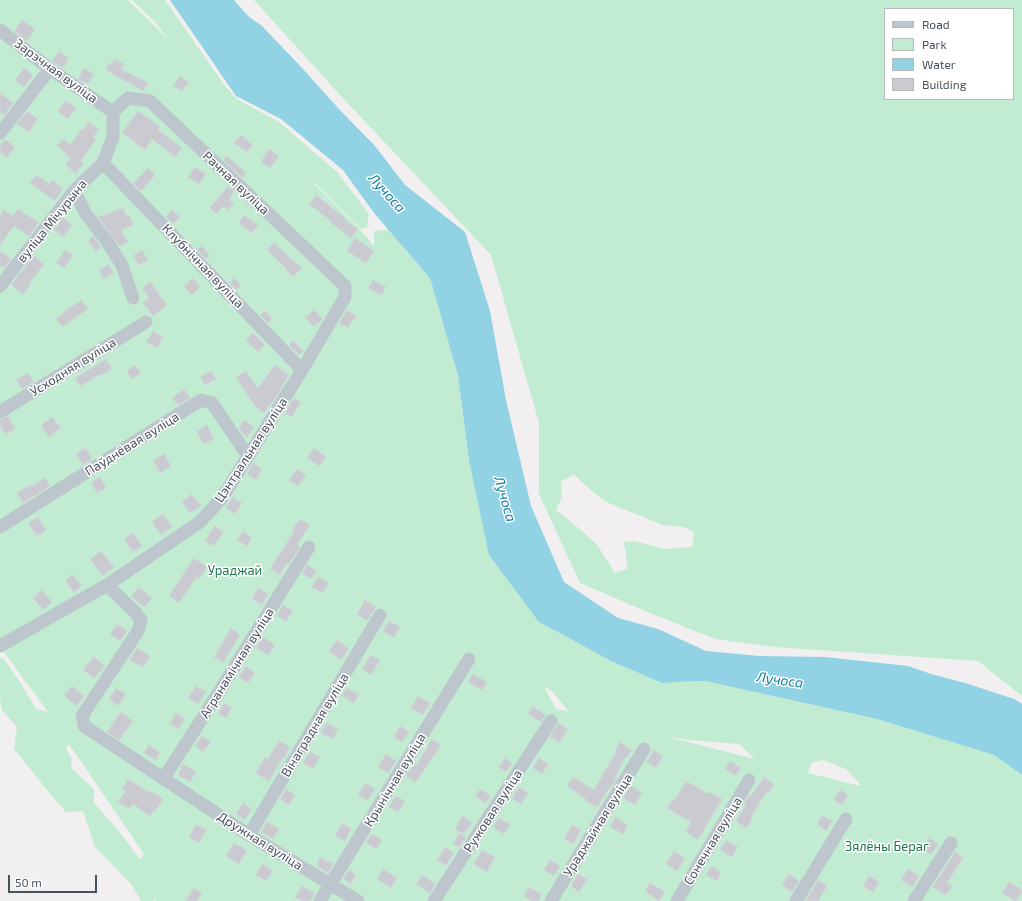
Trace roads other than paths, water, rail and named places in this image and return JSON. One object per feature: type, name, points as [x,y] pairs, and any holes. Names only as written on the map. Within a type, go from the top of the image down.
[{"type":"lane","name":"Зарэчная вуліца","points":[[0,30],[50,69],[113,112]]},
{"type":"lane","points":[[0,133],[50,69]]},
{"type":"lane","name":"Рачная вуліца","points":[[113,112],[128,98],[150,101],[345,286],[345,298]]},
{"type":"lane","name":"вуліца Мічурына","points":[[0,286],[74,191],[103,163],[113,137],[113,112]]},
{"type":"lane","name":"Клубнічная вуліца","points":[[103,163],[302,370]]},
{"type":"lane","points":[[74,191],[86,214],[106,240],[122,265],[133,298]]},
{"type":"lane","name":"Цэнтральная вуліца","points":[[0,646],[107,585],[200,522],[222,498],[345,298]]},
{"type":"lane","name":"Усходняя вуліца","points":[[0,412],[146,322]]},
{"type":"lane","name":"Паўднёвая вуліца","points":[[0,527],[201,400],[212,404],[248,456]]},
{"type":"lane","name":"Агранамічная вуліца","points":[[163,778],[207,711],[309,546]]},
{"type":"lane","name":"Дружная вуліца","points":[[107,585],[136,612],[141,620],[138,631],[82,716],[84,726],[249,835],[358,901]]},
{"type":"lane","name":"Вінаградная вуліца","points":[[249,835],[380,614]]},
{"type":"lane","name":"Крынічная вуліца","points":[[320,901],[469,659]]},
{"type":"lane","name":"Ружовая вуліца","points":[[434,901],[551,721]]},
{"type":"lane","name":"Ураджайная вуліца","points":[[551,901],[644,749]]},
{"type":"lane","name":"Сонечная вуліца","points":[[677,901],[749,780]]},
{"type":"lane","points":[[796,901],[846,819]]},
{"type":"lane","points":[[914,901],[951,843]]},
{"type":"water","name":"Лучоса","points":[[170,0],[234,0],[248,16],[262,26],[375,146],[405,185],[465,232],[490,311],[506,400],[531,506],[564,582],[618,618],[658,629],[706,651],[759,656],[825,657],[908,666],[1014,699],[1022,704],[1022,775],[994,755],[877,719],[705,681],[662,683],[613,662],[539,622],[489,555],[469,460],[458,376],[430,278],[374,213],[343,170],[281,119],[236,96]]},
{"type":"park label","name":"Ураджай","points":[[235,571]]},
{"type":"park label","name":"Зялёны Бераг","points":[[887,847]]}]
